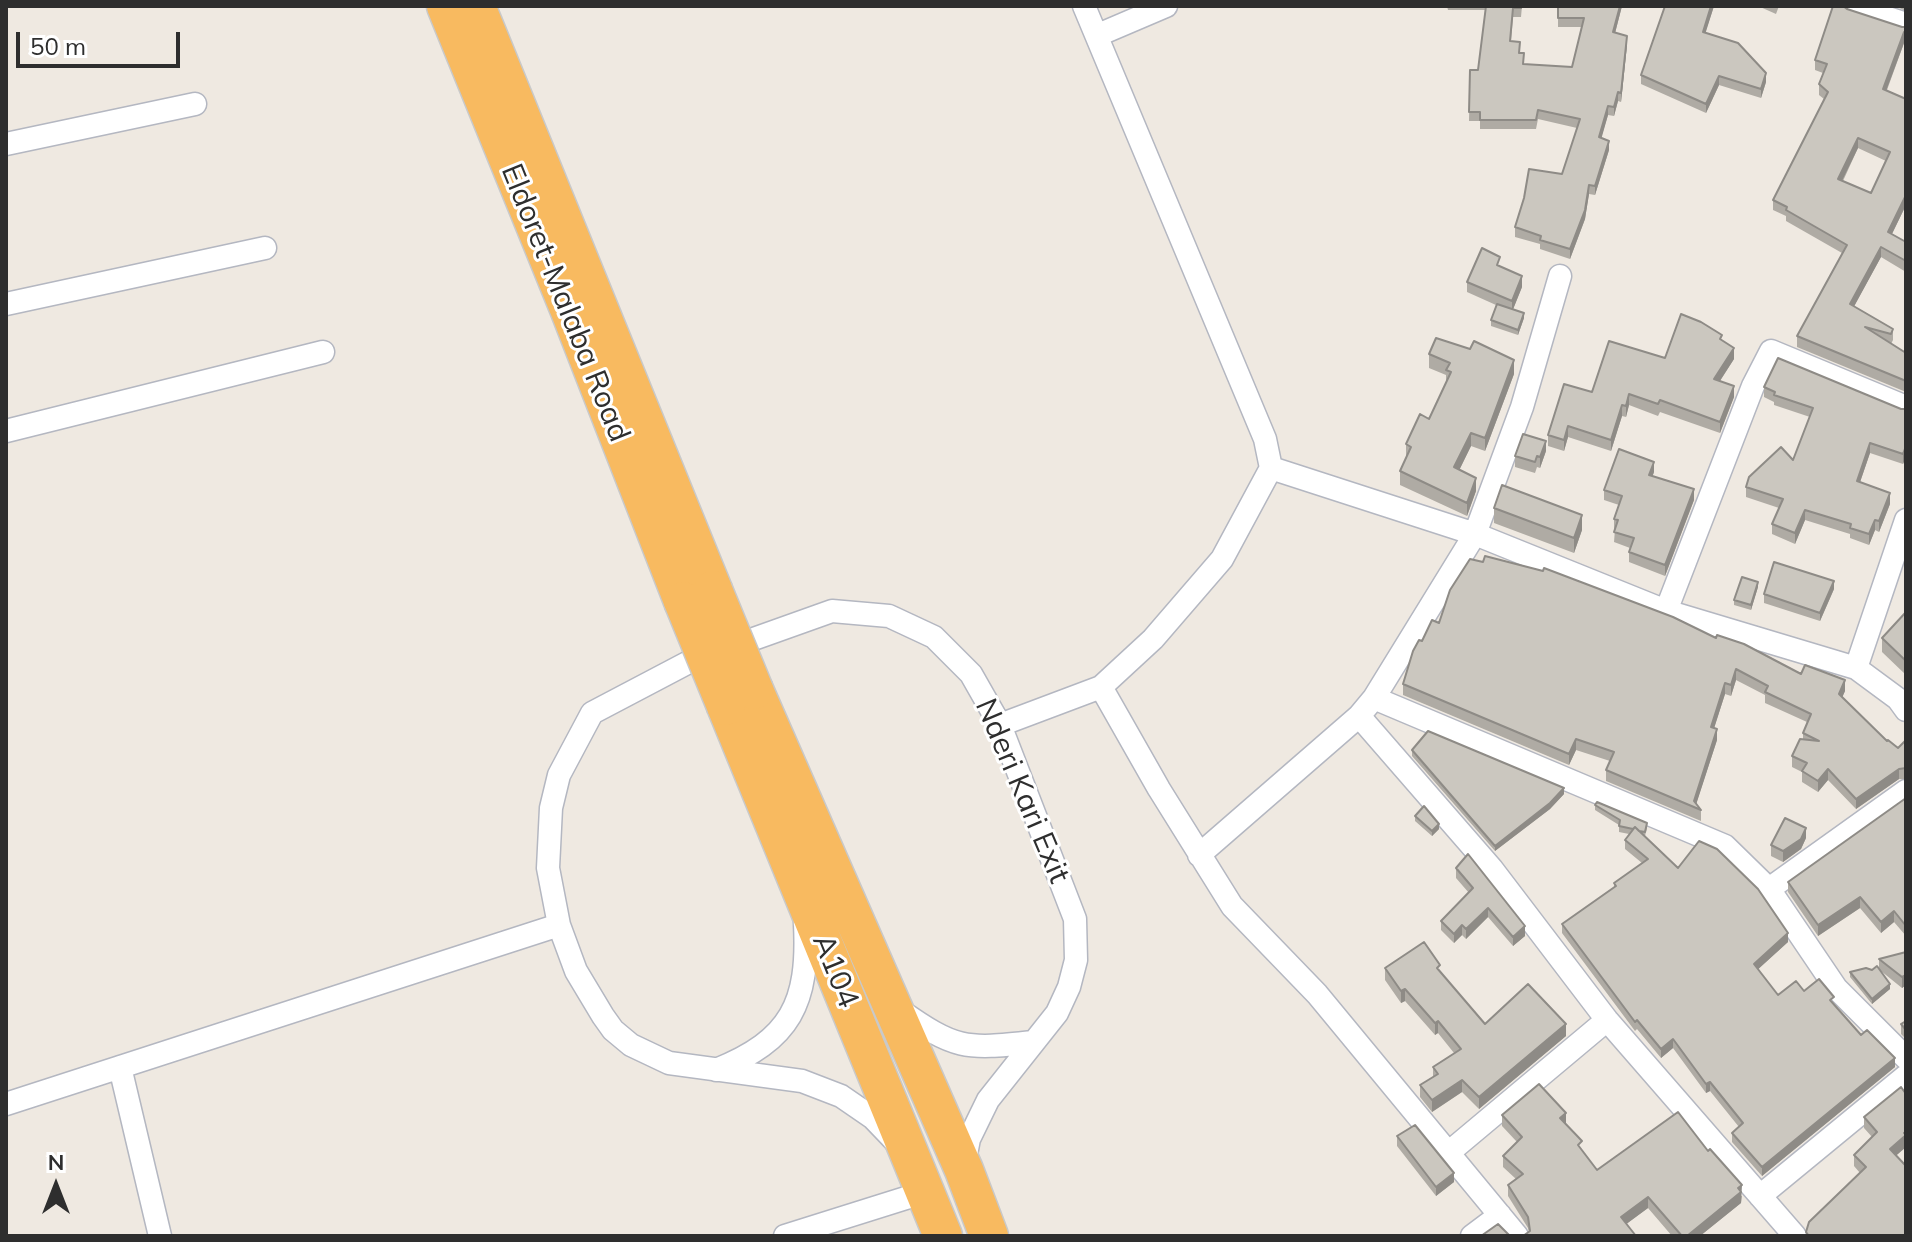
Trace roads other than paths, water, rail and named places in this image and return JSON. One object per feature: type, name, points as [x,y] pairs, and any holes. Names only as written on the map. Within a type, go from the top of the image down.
[{"type":"highway","name":"Eldoret-Malaba Road","points":[[446,6],[570,311],[698,595]]},
{"type":"highway","name":"Eldoret-Malaba Road","points":[[476,6],[698,595]]},
{"type":"highway","points":[[698,595],[740,698],[890,1004],[964,1170],[989,1236]]},
{"type":"highway","name":"A104","points":[[740,698],[804,896],[943,1236]]},
{"type":"street","points":[[1000,725],[1101,687],[1153,639],[1222,559],[1271,468],[1265,439],[1084,6]]},
{"type":"street","points":[[1098,35],[1166,6]]},
{"type":"street","points":[[1851,6],[1906,24]]},
{"type":"street","points":[[6,144],[195,104]]},
{"type":"street","points":[[6,304],[265,248]]},
{"type":"street","points":[[1199,855],[1359,716],[1374,698],[1475,534],[1522,407],[1560,276]]},
{"type":"street","points":[[1666,611],[1753,386],[1771,351],[1906,407]]},
{"type":"street","points":[[6,431],[323,352]]},
{"type":"street","points":[[1271,468],[1475,534],[1666,611],[1856,668],[1898,699],[1906,710]]},
{"type":"street","points":[[1856,668],[1906,520]]},
{"type":"street","name":"Nderi Kari Exit","points":[[559,925],[548,868],[551,808],[559,775],[592,713],[689,662],[832,611],[889,616],[941,643],[971,674],[1000,725],[1060,878],[1075,919],[1077,935],[1076,960],[1069,987],[1057,1013],[988,1100],[969,1139],[964,1170]]},
{"type":"street","points":[[1101,687],[1232,906],[1317,994],[1517,1236]]},
{"type":"street","points":[[1374,698],[1725,846],[1769,889],[1836,988],[1906,1058]]},
{"type":"street","points":[[1359,716],[1492,869],[1607,1020],[1795,1236]]},
{"type":"street","points":[[1769,889],[1906,791]]},
{"type":"street","points":[[715,1071],[757,1051],[775,1036],[799,1001],[807,948],[804,896]]},
{"type":"street","points":[[6,1104],[559,925],[576,971],[613,1030],[649,1055],[669,1063],[715,1071],[802,1081],[841,1096],[873,1118],[911,1157]]},
{"type":"street","points":[[890,1004],[934,1034],[973,1047],[1033,1042]]},
{"type":"street","points":[[1447,1154],[1607,1020]]},
{"type":"street","points":[[120,1067],[160,1236]]},
{"type":"street","points":[[1760,1196],[1906,1076]]},
{"type":"street","points":[[785,1236],[925,1192]]},
{"type":"street","points":[[1472,1236],[1500,1215]]}]
